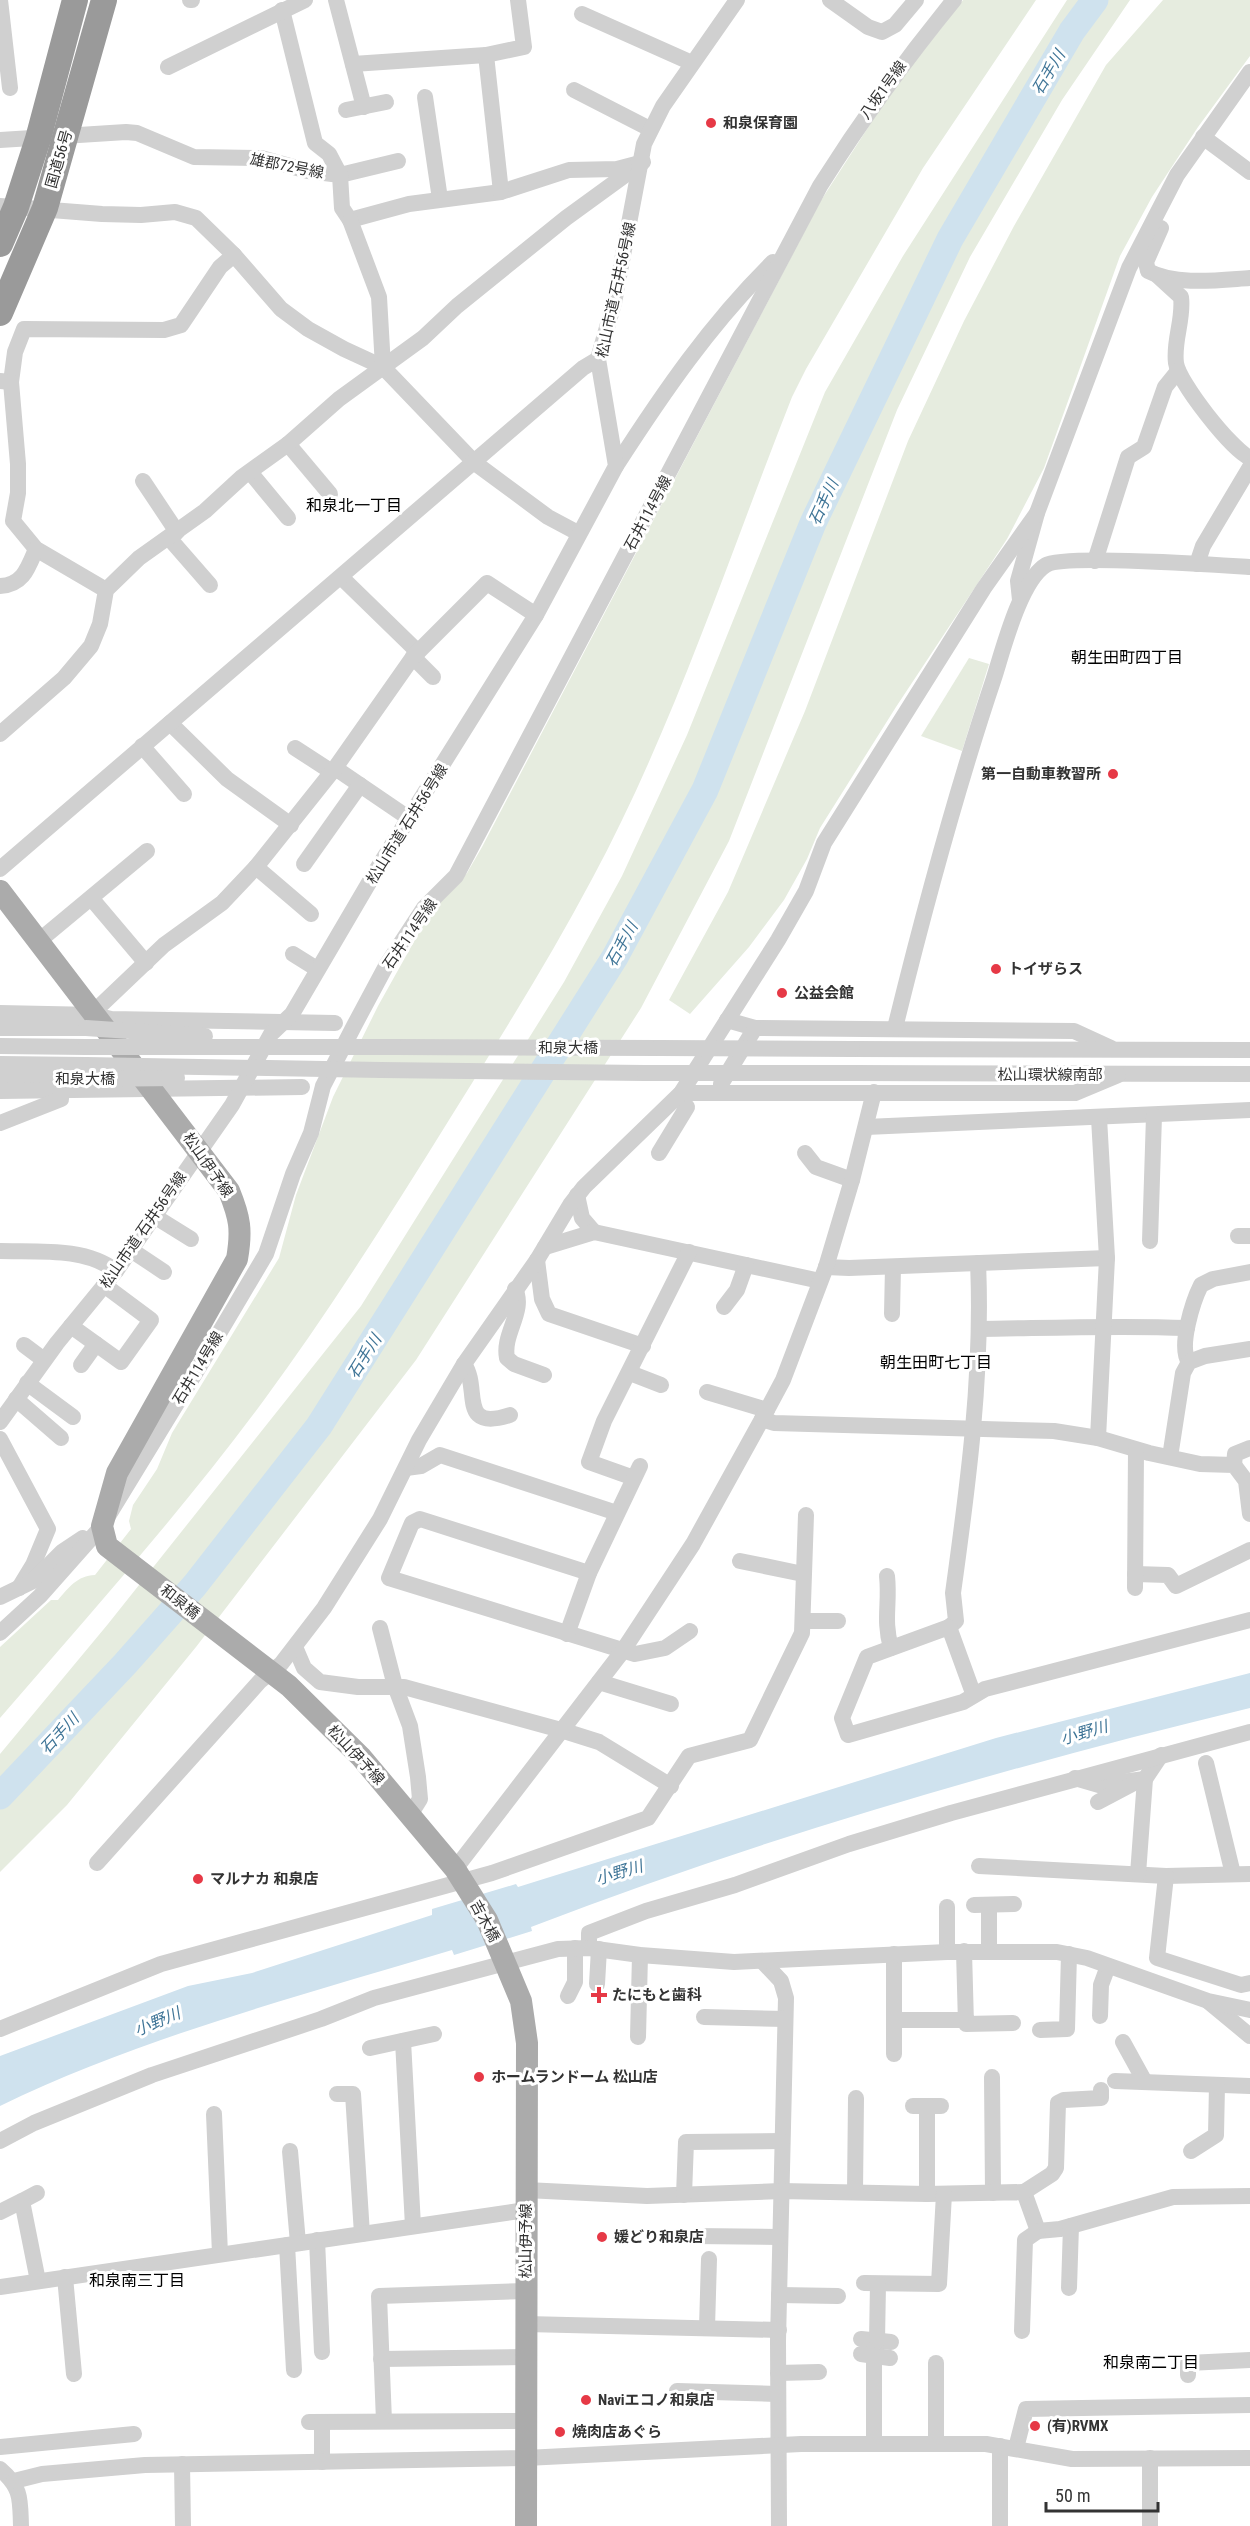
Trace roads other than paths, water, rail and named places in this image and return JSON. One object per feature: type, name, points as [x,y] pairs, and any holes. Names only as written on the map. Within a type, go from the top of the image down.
[{"type":"highway","name":"国道56号","points":[[0,244],[8,207],[39,139],[75,0]]},
{"type":"highway","name":"国道56号","points":[[0,313],[45,208],[104,0]]},
{"type":"main road","name":"松山伊予線","points":[[0,891],[40,940],[150,1090],[199,1150],[229,1191],[240,1217],[241,1237],[237,1259],[117,1473],[102,1526]]},
{"type":"main road","name":"和泉橋","points":[[102,1526],[107,1546],[231,1642]]},
{"type":"main road","name":"松山伊予線","points":[[231,1642],[289,1686],[361,1757],[461,1878]]},
{"type":"main road","name":"吉木橋","points":[[461,1878],[487,1920],[506,1961]]},
{"type":"main road","name":"松山伊予線","points":[[506,1961],[521,2001],[527,2043],[526,2526]]},
{"type":"street","points":[[0,0],[10,88]]},
{"type":"street","points":[[168,67],[304,0]]},
{"type":"street","points":[[336,0],[364,107]]},
{"type":"street","points":[[353,64],[486,55],[524,47],[518,0]]},
{"type":"street","name":"松山市道 石井56号線","points":[[0,1422],[44,1360],[116,1271],[232,1105],[271,1034],[286,1022],[536,615],[616,466],[598,359],[614,303],[643,162],[644,144],[650,129],[692,63],[737,0]]},
{"type":"street","points":[[830,0],[868,27],[882,32],[895,25],[916,0]]},
{"type":"street","name":"八坂1号線","points":[[820,186],[876,99],[954,0]]},
{"type":"street","points":[[282,10],[315,143],[329,154],[340,175],[398,161]]},
{"type":"street","points":[[582,14],[692,63]]},
{"type":"street","points":[[486,55],[501,192]]},
{"type":"street","points":[[1020,600],[1018,581],[1037,513],[1129,268],[1167,194],[1203,137],[1250,72]]},
{"type":"street","points":[[574,90],[650,129]]},
{"type":"street","points":[[425,97],[440,199]]},
{"type":"street","points":[[346,110],[386,102]]},
{"type":"street","name":"雄郡72号線","points":[[0,140],[137,133],[194,157],[261,158],[308,171],[340,175],[342,208],[350,220],[379,297],[383,366]]},
{"type":"street","points":[[1203,137],[1250,172]]},
{"type":"street","points":[[350,220],[409,204],[501,192],[569,170],[617,169],[643,162]]},
{"type":"street","points":[[0,734],[64,678],[91,646],[100,624],[106,590],[139,558],[173,535],[288,444],[339,399],[423,338],[457,306],[566,218],[643,162]]},
{"type":"street","name":"石井114号線","points":[[0,1633],[40,1596],[102,1526],[266,1254],[293,1174],[311,1133],[328,1076],[386,966],[424,908],[456,876],[783,252],[820,186]]},
{"type":"street","points":[[1167,194],[1170,207],[1146,262],[1148,271],[1158,276],[1181,297],[1176,350],[1178,371],[1229,439],[1240,452],[1250,458]]},
{"type":"street","points":[[8,207],[102,214],[141,215],[175,212],[196,218],[234,255],[281,309],[308,329],[344,350],[383,366],[475,463],[548,517],[578,533]]},
{"type":"street","points":[[616,466],[665,390],[736,298],[783,252]]},
{"type":"street","points":[[106,590],[36,549],[13,521],[18,493],[18,464],[6,381],[15,352],[24,329],[164,330],[181,325],[220,267],[234,255]]},
{"type":"street","points":[[1158,276],[1226,280],[1250,278]]},
{"type":"street","points":[[0,869],[583,368],[598,359]]},
{"type":"street","points":[[1095,561],[1128,457],[1144,447],[1165,387],[1178,371]]},
{"type":"street","points":[[288,444],[330,494]]},
{"type":"street","points":[[1197,564],[1203,546],[1250,467]]},
{"type":"street","points":[[250,472],[288,518]]},
{"type":"street","points":[[143,481],[173,535],[210,585]]},
{"type":"street","points":[[97,1863],[294,1647],[357,1556],[464,1364],[541,1253],[560,1219],[577,1196],[679,1096],[806,891],[824,843],[984,588],[1037,513]]},
{"type":"street","points":[[0,586],[11,585],[19,581],[36,549]]},
{"type":"street","points":[[895,1028],[949,817],[1020,600],[1044,565],[1054,561],[1095,561],[1250,567]]},
{"type":"street","points":[[341,577],[416,655],[434,677]]},
{"type":"street","points":[[95,1015],[101,1005],[164,945],[222,903],[256,867],[334,770],[416,655],[488,583],[536,615]]},
{"type":"street","points":[[170,723],[227,779],[291,825]]},
{"type":"street","points":[[142,746],[184,794]]},
{"type":"street","points":[[295,748],[360,785],[410,819]]},
{"type":"street","points":[[304,864],[360,785]]},
{"type":"street","points":[[40,940],[147,851]]},
{"type":"street","points":[[256,867],[312,914]]},
{"type":"street","points":[[91,898],[146,963]]},
{"type":"street","points":[[293,954],[317,969]]},
{"type":"street","points":[[0,1013],[95,1015],[111,1019],[335,1023]]},
{"type":"street","points":[[727,1020],[755,1029],[1074,1030],[1116,1050]]},
{"type":"street","name":"和泉大橋","points":[[0,1028],[86,1029],[242,1038],[283,1047]]},
{"type":"street","points":[[716,1093],[755,1029]]},
{"type":"street","name":"和泉大橋","points":[[0,1046],[852,1048]]},
{"type":"street","name":"松山環状線南部","points":[[852,1048],[1250,1050]]},
{"type":"street","name":"和泉大橋","points":[[0,1064],[313,1070],[851,1073]]},
{"type":"street","name":"和泉大橋","points":[[0,1079],[278,1076],[313,1070]]},
{"type":"street","name":"松山環状線南部","points":[[851,1073],[1250,1074]]},
{"type":"street","points":[[679,1096],[716,1093],[1075,1093],[1118,1075]]},
{"type":"street","points":[[0,1091],[302,1087]]},
{"type":"street","points":[[0,1123],[49,1106],[61,1099],[61,1091]]},
{"type":"street","points":[[461,1878],[561,1730],[622,1652],[693,1544],[783,1380],[823,1274],[852,1180],[874,1092]]},
{"type":"street","points":[[659,1152],[687,1107],[679,1096]]},
{"type":"street","points":[[866,1127],[1250,1110]]},
{"type":"street","points":[[1150,1241],[1154,1116]]},
{"type":"street","points":[[1098,1438],[1107,1258],[1099,1118]]},
{"type":"street","points":[[805,1153],[816,1167],[852,1180]]},
{"type":"street","points":[[577,1196],[582,1218],[594,1232]]},
{"type":"street","points":[[154,1216],[191,1239]]},
{"type":"street","points":[[541,1253],[594,1232],[746,1265],[823,1274],[893,1267],[1107,1258]]},
{"type":"street","points":[[131,1250],[164,1272]]},
{"type":"street","points":[[0,1251],[48,1251],[87,1257],[104,1261],[116,1271]]},
{"type":"street","points":[[567,1634],[589,1573],[637,1472],[589,1462],[604,1421],[689,1252]]},
{"type":"street","points":[[541,1253],[542,1299],[549,1314],[643,1346]]},
{"type":"street","points":[[978,1263],[979,1329],[973,1428],[953,1593],[956,1621],[950,1628],[867,1657],[842,1718],[848,1735],[963,1701],[973,1694],[1250,1620]]},
{"type":"street","points":[[724,1307],[737,1290],[746,1265]]},
{"type":"street","points":[[892,1314],[893,1267]]},
{"type":"street","points":[[1189,1362],[1185,1351],[1188,1328],[1201,1285],[1213,1279],[1250,1272]]},
{"type":"street","points":[[71,1326],[121,1362],[151,1320],[105,1285]]},
{"type":"street","points":[[515,1289],[519,1302],[507,1338],[507,1358],[514,1364],[544,1375]]},
{"type":"street","points":[[979,1329],[1077,1328],[1105,1325],[1188,1328]]},
{"type":"street","points":[[81,1365],[96,1344]]},
{"type":"street","points":[[24,1345],[44,1360]]},
{"type":"street","points":[[1170,1457],[1183,1373],[1189,1362],[1205,1356],[1250,1349]]},
{"type":"street","points":[[464,1364],[468,1370],[471,1401],[475,1411],[484,1418],[497,1419],[510,1415]]},
{"type":"street","points":[[630,1373],[661,1385]]},
{"type":"street","points":[[27,1383],[73,1417]]},
{"type":"street","points":[[707,1392],[764,1415],[774,1423],[1054,1431],[1098,1438],[1136,1450],[1200,1464],[1234,1465]]},
{"type":"street","points":[[16,1398],[61,1438]]},
{"type":"street","points":[[0,1439],[48,1528],[33,1565],[19,1588]]},
{"type":"street","points":[[1250,1448],[1235,1455],[1234,1465],[1246,1481],[1250,1514]]},
{"type":"street","points":[[1136,1450],[1135,1581],[1168,1575],[1176,1586],[1250,1550]]},
{"type":"street","points":[[406,1468],[421,1466],[440,1455],[617,1513]]},
{"type":"street","points":[[0,2029],[161,1964],[461,1878],[648,1818],[689,1756],[750,1740],[802,1634],[806,1515]]},
{"type":"street","points":[[589,1573],[420,1519],[412,1523],[389,1578],[622,1652],[647,1653],[665,1648],[690,1631]]},
{"type":"street","points":[[0,1597],[33,1581],[62,1552],[102,1526]]},
{"type":"street","points":[[740,1561],[803,1574]]},
{"type":"street","points":[[887,1576],[889,1594],[885,1619],[891,1648]]},
{"type":"street","points":[[804,1621],[838,1621]]},
{"type":"street","points":[[380,1628],[395,1686],[410,1726],[420,1799],[410,1815]]},
{"type":"street","points":[[950,1628],[973,1694]]},
{"type":"street","points":[[294,1647],[304,1668],[320,1682],[358,1687],[395,1686],[561,1730],[599,1742],[671,1786]]},
{"type":"street","points":[[599,1682],[671,1704]]},
{"type":"street","points":[[568,1996],[588,1948],[589,1934],[646,1911],[735,1885],[849,1844],[1074,1778],[1250,1732]]},
{"type":"street","points":[[1098,1802],[1144,1779],[1161,1755]]},
{"type":"street","points":[[979,1866],[1166,1876],[1242,1874],[1206,1763]]},
{"type":"street","points":[[1074,1778],[1087,1784],[1100,1785],[1144,1779]]},
{"type":"street","points":[[1138,1874],[1144,1779]]},
{"type":"street","points":[[1166,1876],[1157,1958],[1241,1982]]},
{"type":"street","points":[[989,1951],[982,1905],[1014,1904]]},
{"type":"street","points":[[947,1907],[966,2024],[1013,2023]]},
{"type":"street","points":[[588,1948],[597,1984]]},
{"type":"street","points":[[0,2141],[34,2123],[152,2075],[321,2019],[374,1998],[558,1949],[588,1948],[714,1962],[763,1962],[989,1951],[1069,1954],[1201,1999],[1250,2010]]},
{"type":"street","points":[[894,1954],[894,2054]]},
{"type":"street","points":[[1040,2030],[1067,2029],[1069,1954]]},
{"type":"street","points":[[638,2037],[640,1955]]},
{"type":"street","points":[[763,1962],[786,1989],[777,2394],[778,2526]]},
{"type":"street","points":[[1100,2016],[1101,1985],[1108,1966]]},
{"type":"street","points":[[1201,1999],[1241,1982]]},
{"type":"street","points":[[1201,1999],[1250,2036]]},
{"type":"street","points":[[704,2017],[785,2019]]},
{"type":"street","points":[[895,2020],[965,2020]]},
{"type":"street","points":[[370,2048],[434,2034]]},
{"type":"street","points":[[404,2041],[413,2226]]},
{"type":"street","points":[[1123,2042],[1144,2082]]},
{"type":"street","points":[[992,2077],[993,2193]]},
{"type":"street","points":[[0,2287],[413,2226],[526,2200],[781,2191],[935,2194],[1024,2192],[1052,2174],[1056,2168],[1058,2103],[1064,2100],[1101,2098],[1108,2085],[1144,2082],[1250,2086]]},
{"type":"street","points":[[1191,2151],[1216,2135],[1217,2085]]},
{"type":"street","points":[[338,2094],[352,2094],[364,2171],[362,2234]]},
{"type":"street","points":[[855,2192],[856,2098]]},
{"type":"street","points":[[874,2443],[876,2348],[871,2284],[934,2286],[939,2284],[935,2194],[927,2106]]},
{"type":"street","points":[[214,2114],[208,2144],[209,2180],[220,2254]]},
{"type":"street","points":[[684,2194],[686,2142],[782,2141]]},
{"type":"street","points":[[290,2151],[293,2244],[284,2302],[290,2361]]},
{"type":"street","points":[[1024,2192],[1038,2231]]},
{"type":"street","points":[[0,2212],[37,2193]]},
{"type":"street","points":[[1022,2331],[1025,2240],[1038,2231],[1071,2226],[1173,2197],[1250,2196]]},
{"type":"street","points":[[21,2201],[38,2281]]},
{"type":"street","points":[[1069,2288],[1071,2226]]},
{"type":"street","points":[[694,2236],[780,2237]]},
{"type":"street","points":[[317,2240],[316,2326],[322,2352]]},
{"type":"street","points":[[707,2328],[709,2259]]},
{"type":"street","points":[[65,2277],[74,2374]]},
{"type":"street","points":[[384,2421],[379,2296],[526,2291]]},
{"type":"street","points":[[779,2295],[838,2296]]},
{"type":"street","points":[[526,2324],[778,2330]]},
{"type":"street","points":[[381,2359],[526,2357]]},
{"type":"street","points":[[1188,2375],[1188,2363],[1250,2360]]},
{"type":"street","points":[[936,2363],[936,2443]]},
{"type":"street","points":[[778,2373],[819,2372]]},
{"type":"street","points":[[677,2391],[777,2394]]},
{"type":"street","points":[[1000,2526],[1008,2447],[1026,2409],[1250,2405]]},
{"type":"street","points":[[322,2462],[315,2422],[526,2421]]},
{"type":"street","points":[[0,2447],[109,2429],[134,2434]]},
{"type":"street","points":[[14,2481],[42,2474],[182,2464],[526,2458],[777,2444],[936,2443],[1008,2447],[1072,2459],[1250,2458]]},
{"type":"street","points":[[1150,2458],[1150,2526]]},
{"type":"street","points":[[182,2464],[183,2526]]},
{"type":"street","points":[[0,2469],[14,2481],[20,2496],[21,2526]]},
{"type":"water","name":"小野川","points":[[1250,1673],[1250,1708],[977,1779],[797,1834],[619,1894],[531,1927],[532,1931],[454,1955],[452,1950],[222,2019],[108,2059],[0,2106],[0,2056],[188,1986],[252,1973],[432,1915],[432,1909],[516,1884],[518,1887],[996,1738]]},
{"type":"waterway","name":"石手川","points":[[0,1796],[125,1664],[195,1585],[319,1426],[615,957],[705,790],[813,523],[950,239],[1072,31],[1095,0]]},
{"type":"place","name":"和泉保育園","points":[[711,123]]},
{"type":"place","name":"第一自動車教習所","points":[[1113,774]]},
{"type":"place","name":"トイザらス","points":[[996,969]]},
{"type":"place","name":"公益会館","points":[[782,993]]},
{"type":"place","name":"マルナカ 和泉店","points":[[198,1879]]},
{"type":"place","name":"たにもと歯科","points":[[599,1995]]},
{"type":"place","name":"ホームランドーム 松山店","points":[[479,2077]]},
{"type":"place","name":"媛どり和泉店","points":[[602,2237]]},
{"type":"place","name":"Naviエコノ和泉店","points":[[586,2400]]},
{"type":"place","name":"(有)RVMX","points":[[1035,2426]]},
{"type":"place","name":"焼肉店あぐら","points":[[560,2432]]},
{"type":"district","name":"和泉北一丁目","points":[[354,505]]},
{"type":"district","name":"朝生田町四丁目","points":[[1127,657]]},
{"type":"district","name":"朝生田町七丁目","points":[[936,1362]]},
{"type":"district","name":"和泉南三丁目","points":[[137,2280]]},
{"type":"district","name":"和泉南二丁目","points":[[1151,2362]]}]
